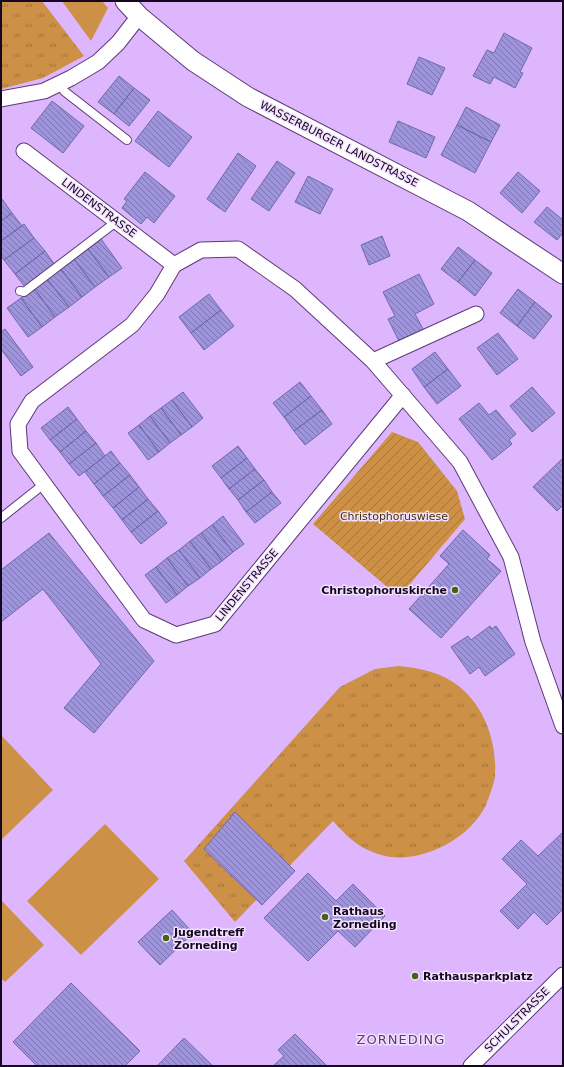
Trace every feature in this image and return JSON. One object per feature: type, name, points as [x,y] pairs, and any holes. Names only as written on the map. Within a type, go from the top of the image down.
[{"type":"street","name":"WASSERBURGER LANDSTRASSE","points":[[125,1],[139,16],[193,61],[248,97],[468,211],[563,274]]},
{"type":"street","points":[[1,99],[44,91],[71,78],[98,62],[118,42],[139,16]]},
{"type":"street","name":"LINDENSTRASSE","points":[[24,151],[174,265],[157,294],[132,325],[32,401],[18,424],[20,451],[144,620],[176,635],[215,624],[403,395]]},
{"type":"street","points":[[174,265],[201,250],[238,249],[295,289],[374,361],[460,462],[511,557],[533,642],[563,726]]},
{"type":"street","points":[[374,361],[476,314]]},
{"type":"street","name":"SCHULSTRASSE","points":[[471,1066],[563,975]]},
{"type":"lane","points":[[60,83],[64,91],[127,140]]},
{"type":"lane","points":[[20,290],[24,292],[116,222]]},
{"type":"lane","points":[[1,518],[44,484]]},
{"type":"green space","points":[[1,1],[42,1],[84,56],[43,78],[1,89]]},
{"type":"green space","points":[[62,1],[102,1],[108,8],[91,41]]},
{"type":"green space","name":"Christophoruswiese","points":[[392,432],[418,442],[457,491],[465,519],[399,597],[313,524]]},
{"type":"green space","points":[[399,666],[429,671],[446,678],[469,695],[484,719],[490,732],[493,746],[495,778],[485,807],[478,818],[457,837],[445,845],[432,851],[404,857],[385,856],[363,847],[349,837],[333,821],[235,922],[184,861],[340,687],[375,669]]},
{"type":"green space","points":[[1,735],[53,790],[1,840]]},
{"type":"green space","points":[[105,824],[159,879],[81,955],[27,901]]},
{"type":"green space","points":[[1,900],[44,945],[5,982],[1,978]]},
{"type":"building","points":[[504,33],[532,48],[520,72],[523,73],[515,88],[494,77],[490,84],[473,76],[487,50],[494,53]]},
{"type":"building","points":[[419,57],[445,68],[432,95],[407,84]]},
{"type":"building","points":[[119,76],[134,88],[114,114],[98,102]]},
{"type":"building","points":[[134,88],[150,100],[129,126],[114,114]]},
{"type":"building","points":[[52,101],[84,126],[63,153],[31,128]]},
{"type":"building","points":[[466,107],[500,125],[491,142],[457,125]]},
{"type":"building","points":[[158,111],[192,137],[169,167],[135,141]]},
{"type":"building","points":[[398,121],[435,137],[426,158],[389,142]]},
{"type":"building","points":[[457,125],[491,142],[475,173],[441,155]]},
{"type":"building","points":[[238,153],[256,166],[225,212],[207,199]]},
{"type":"building","points":[[277,161],[295,173],[269,211],[251,199]]},
{"type":"building","points":[[145,172],[175,196],[154,223],[147,217],[141,224],[122,208],[127,201],[124,199]]},
{"type":"building","points":[[518,172],[540,191],[522,213],[500,193]]},
{"type":"building","points":[[308,176],[333,189],[320,214],[295,202]]},
{"type":"building","points":[[2,199],[12,213],[1,221],[1,200]]},
{"type":"building","points":[[547,207],[563,220],[563,233],[557,240],[534,222]]},
{"type":"building","points":[[12,213],[22,226],[1,241],[1,221]]},
{"type":"building","points":[[24,224],[34,238],[4,260],[1,256],[1,241]]},
{"type":"building","points":[[382,236],[390,256],[369,265],[361,245]]},
{"type":"building","points":[[34,238],[45,251],[15,274],[4,260]]},
{"type":"building","points":[[101,239],[122,268],[109,277],[88,249]]},
{"type":"building","points":[[458,247],[475,260],[458,282],[441,269]]},
{"type":"building","points":[[88,249],[109,277],[95,287],[74,259]]},
{"type":"building","points":[[45,251],[55,265],[25,287],[15,274]]},
{"type":"building","points":[[74,259],[95,287],[82,297],[61,269]]},
{"type":"building","points":[[475,260],[492,273],[475,296],[458,282]]},
{"type":"building","points":[[61,269],[82,297],[69,307],[47,279]]},
{"type":"building","points":[[419,274],[434,304],[415,314],[424,331],[400,343],[388,319],[395,316],[383,292]]},
{"type":"building","points":[[47,279],[69,307],[55,317],[34,288]]},
{"type":"building","points":[[34,288],[55,317],[42,327],[21,298]]},
{"type":"building","points":[[518,289],[535,302],[517,326],[500,313]]},
{"type":"building","points":[[209,294],[221,310],[191,333],[179,317]]},
{"type":"building","points":[[21,298],[42,327],[28,337],[7,308]]},
{"type":"building","points":[[535,302],[552,316],[534,339],[517,326]]},
{"type":"building","points":[[221,310],[234,326],[204,350],[191,333]]},
{"type":"building","points":[[5,329],[33,367],[21,376],[1,349],[1,332]]},
{"type":"building","points":[[498,333],[518,359],[497,375],[477,348]]},
{"type":"building","points":[[435,352],[448,369],[424,387],[412,369]]},
{"type":"building","points":[[448,369],[461,386],[437,404],[424,387]]},
{"type":"building","points":[[300,382],[311,396],[284,417],[273,403]]},
{"type":"building","points":[[532,387],[555,413],[532,432],[510,406]]},
{"type":"building","points":[[183,392],[203,418],[192,427],[172,400]]},
{"type":"building","points":[[311,396],[322,410],[294,431],[284,417]]},
{"type":"building","points":[[172,400],[192,427],[181,435],[161,408]]},
{"type":"building","points":[[479,403],[489,415],[496,410],[516,434],[509,440],[512,444],[492,460],[459,419]]},
{"type":"building","points":[[68,407],[77,419],[50,440],[41,428]]},
{"type":"building","points":[[161,408],[181,435],[170,443],[150,416]]},
{"type":"building","points":[[322,410],[332,424],[305,445],[294,431]]},
{"type":"building","points":[[150,416],[170,443],[159,452],[139,425]]},
{"type":"building","points":[[77,419],[86,431],[60,452],[50,440]]},
{"type":"building","points":[[139,425],[159,452],[148,460],[128,433]]},
{"type":"building","points":[[86,431],[96,443],[69,464],[60,452]]},
{"type":"building","points":[[96,443],[105,456],[79,476],[69,464]]},
{"type":"building","points":[[238,446],[247,458],[221,478],[212,466]]},
{"type":"building","points":[[111,451],[120,463],[94,484],[85,472]]},
{"type":"building","points":[[247,458],[255,469],[229,489],[221,478]]},
{"type":"building","points":[[563,458],[563,505],[557,511],[533,487]]},
{"type":"building","points":[[120,463],[130,475],[103,496],[94,484]]},
{"type":"building","points":[[255,469],[264,480],[238,500],[229,489]]},
{"type":"building","points":[[130,475],[139,487],[113,508],[103,496]]},
{"type":"building","points":[[264,480],[272,492],[246,512],[238,500]]},
{"type":"building","points":[[139,487],[148,499],[122,520],[113,508]]},
{"type":"building","points":[[272,492],[281,503],[255,523],[246,512]]},
{"type":"building","points":[[148,499],[158,511],[131,532],[122,520]]},
{"type":"building","points":[[158,511],[167,523],[141,544],[131,532]]},
{"type":"building","points":[[223,516],[244,544],[233,552],[212,525]]},
{"type":"building","points":[[212,525],[233,552],[222,561],[201,533]]},
{"type":"building","name":"Christophoruskirche","points":[[463,530],[490,555],[487,559],[501,571],[441,638],[409,609],[449,564],[440,556]]},
{"type":"building","points":[[49,533],[154,661],[94,733],[64,708],[101,664],[43,589],[1,622],[1,570]]},
{"type":"building","points":[[201,533],[222,561],[211,569],[190,541]]},
{"type":"building","points":[[190,541],[211,569],[200,578],[179,550]]},
{"type":"building","points":[[179,550],[200,578],[188,586],[167,558]]},
{"type":"building","points":[[167,558],[188,586],[177,595],[156,567]]},
{"type":"building","points":[[156,567],[177,595],[166,603],[145,575]]},
{"type":"building","points":[[490,626],[492,629],[496,626],[515,654],[485,676],[479,667],[470,674],[451,647],[468,636],[471,640]]},
{"type":"building","points":[[235,812],[295,871],[262,905],[204,849]]},
{"type":"building","points":[[563,832],[563,909],[547,925],[534,912],[518,929],[500,911],[527,884],[502,859],[521,840],[538,856]]},
{"type":"building","name":"Rathaus Zorneding","points":[[308,873],[336,901],[353,884],[385,916],[355,947],[338,931],[308,961],[264,918]]},
{"type":"building","name":"Jugendtreff Zorneding","points":[[172,910],[193,933],[160,965],[138,942]]},
{"type":"building","points":[[71,983],[140,1051],[125,1066],[37,1066],[13,1042]]},
{"type":"building","points":[[295,1034],[327,1066],[273,1066],[284,1056],[278,1050]]},
{"type":"building","points":[[184,1038],[213,1066],[157,1066]]},
{"type":"place","name":"Christophoruskirche","points":[[455,590]]},
{"type":"place","name":"Rathaus Zorneding","points":[[325,917]]},
{"type":"place","name":"Jugendtreff Zorneding","points":[[166,938]]},
{"type":"place","name":"Rathausparkplatz","points":[[415,976]]},
{"type":"district","name":"ZORNEDING","points":[[401,1039]]}]
